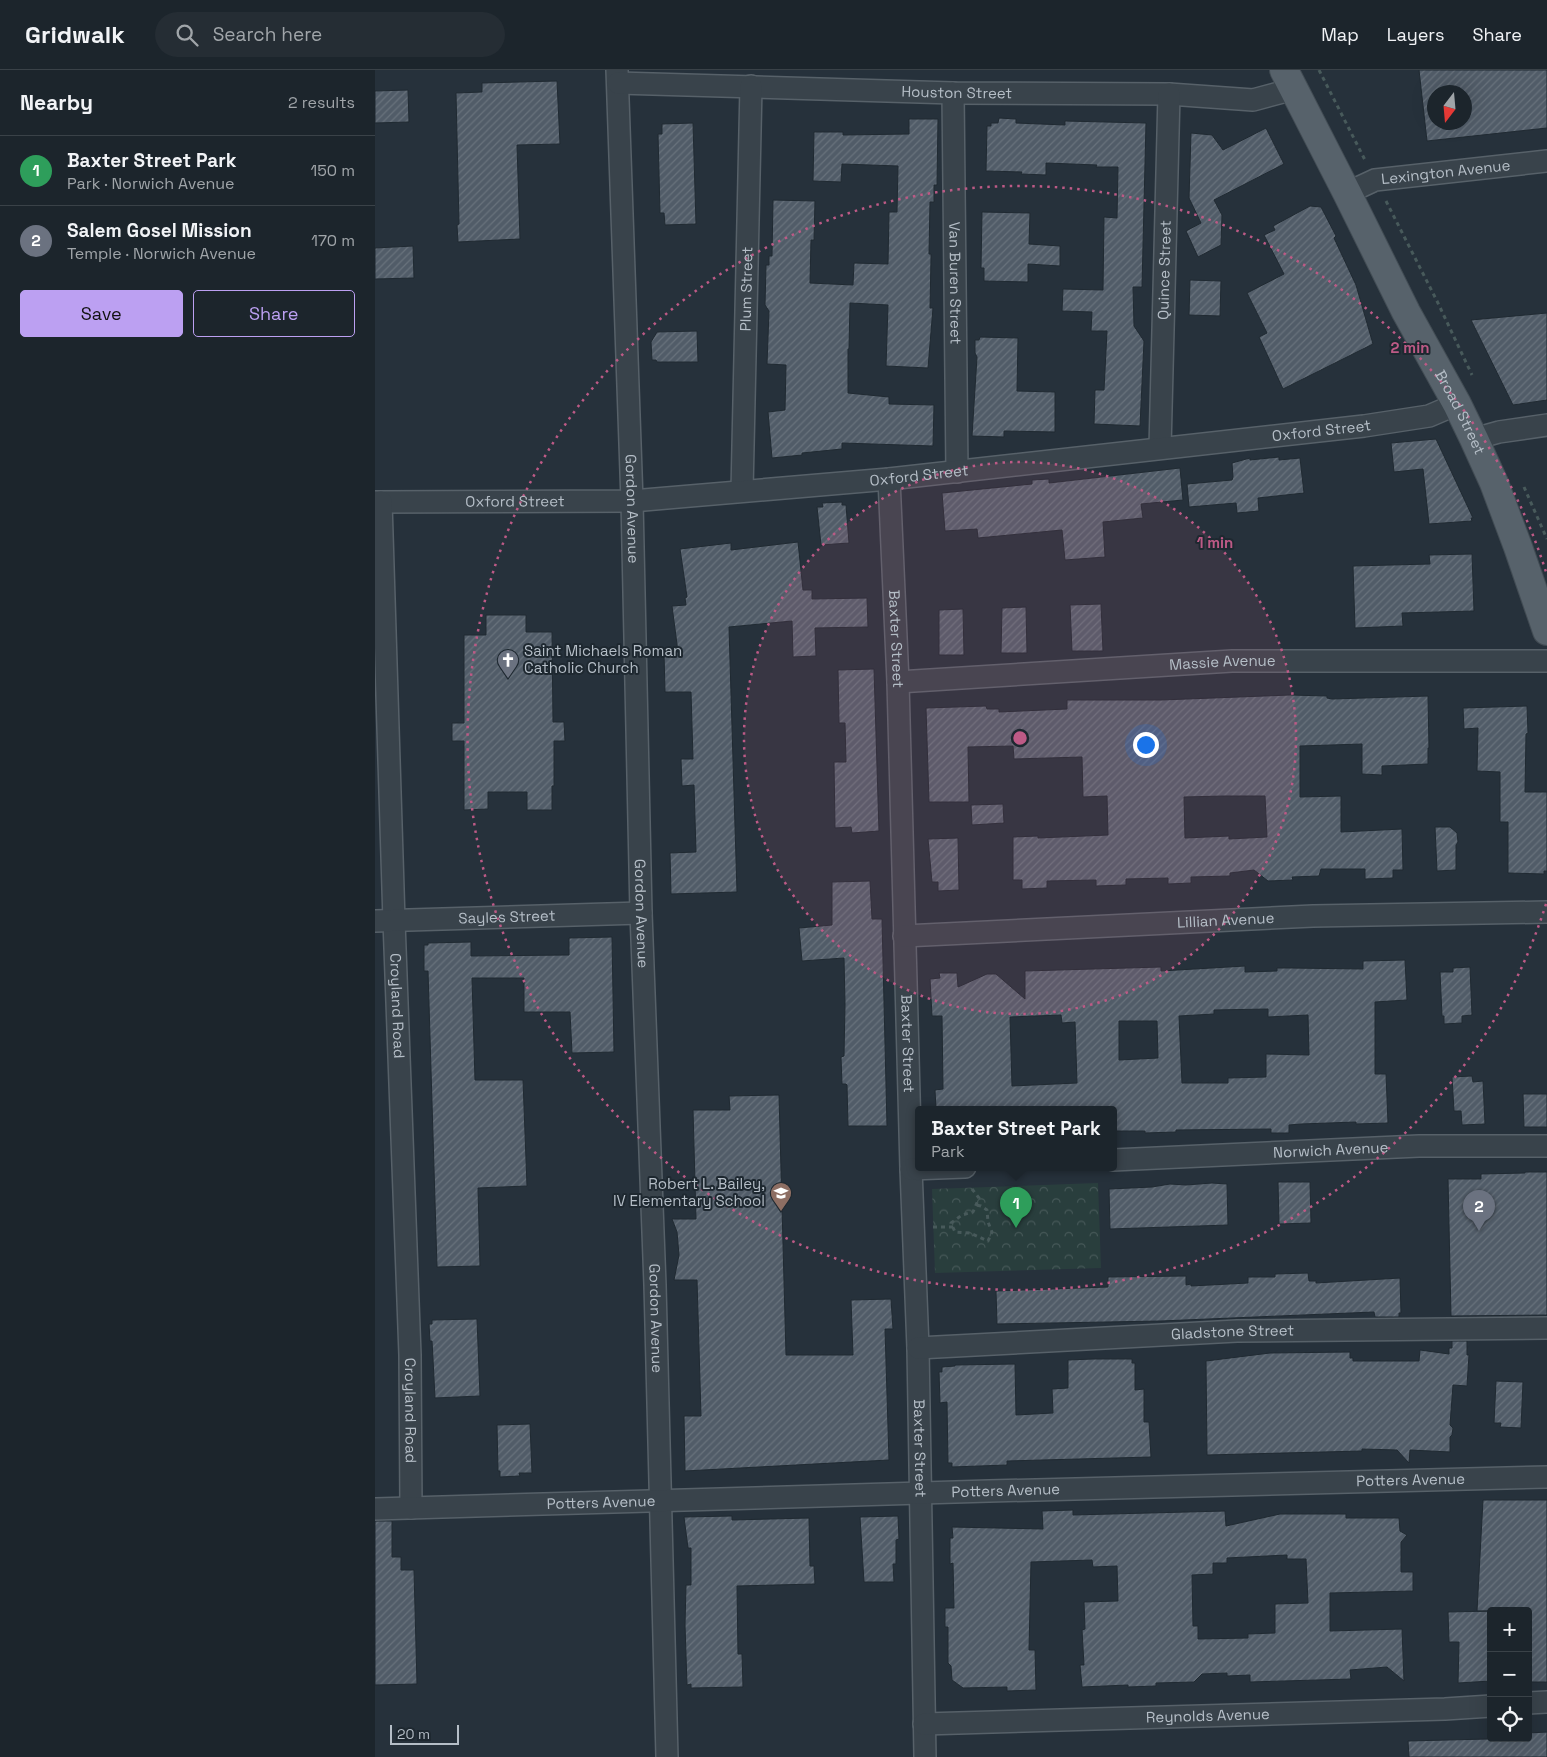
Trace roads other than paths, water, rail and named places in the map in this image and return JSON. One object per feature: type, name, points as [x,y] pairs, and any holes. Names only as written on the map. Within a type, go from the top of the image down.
[{"type":"main road","name":"Broad Street","points":[[1289,80],[1474,439],[1494,483],[1515,538],[1547,631]]},
{"type":"street","name":"Houston Street","points":[[617,77],[751,86],[953,93],[1169,94],[1253,100],[1289,80]]},
{"type":"street","name":"Gordon Avenue","points":[[617,77],[632,501],[641,913],[661,1502],[667,1757]]},
{"type":"street","name":"Plum Street","points":[[742,491],[751,86]]},
{"type":"street","name":"Van Buren Street","points":[[953,93],[957,472]]},
{"type":"street","name":"Quince Street","points":[[1161,448],[1169,94]]},
{"type":"street","name":"Lexington Avenue","points":[[1347,193],[1375,180],[1547,161]]},
{"type":"street","name":"Oxford Street","points":[[378,502],[632,501],[889,479],[1364,426],[1429,416],[1457,404]]},
{"type":"street","points":[[1474,439],[1499,432],[1547,425]]},
{"type":"street","name":"Baxter Street","points":[[889,479],[898,682],[911,1169],[918,1348],[925,1757]]},
{"type":"street","name":"Croyland Road","points":[[378,502],[384,921],[410,1355],[411,1508]]},
{"type":"street","name":"Massie Avenue","points":[[898,682],[1232,660],[1547,661]]},
{"type":"street","name":"Lillian Avenue","points":[[905,936],[1313,916],[1547,912]]},
{"type":"street","name":"Sayles Street","points":[[384,921],[641,913]]},
{"type":"street","name":"Norwich Avenue","points":[[1117,1160],[1419,1146],[1547,1146]]},
{"type":"street","points":[[911,1169],[915,1169]]},
{"type":"street","name":"Gladstone Street","points":[[918,1348],[1237,1331],[1547,1328]]},
{"type":"street","name":"Potters Avenue","points":[[375,1509],[661,1502],[1230,1483],[1547,1477]]},
{"type":"street","points":[[1532,1703],[1547,1702]]},
{"type":"street","name":"Reynolds Avenue","points":[[925,1724],[1426,1710],[1487,1706]]},
{"type":"place","name":"Saint Michaels Roman Catholic Church","points":[[508,679]]},
{"type":"place","name":"Robert L. Bailey, IV Elementary School","points":[[781,1212]]},
{"type":"place","name":"Baxter Street Park","points":[[1016,1228]]},
{"type":"place","name":"Salem Gosel Mission","points":[[1479,1231]]}]
